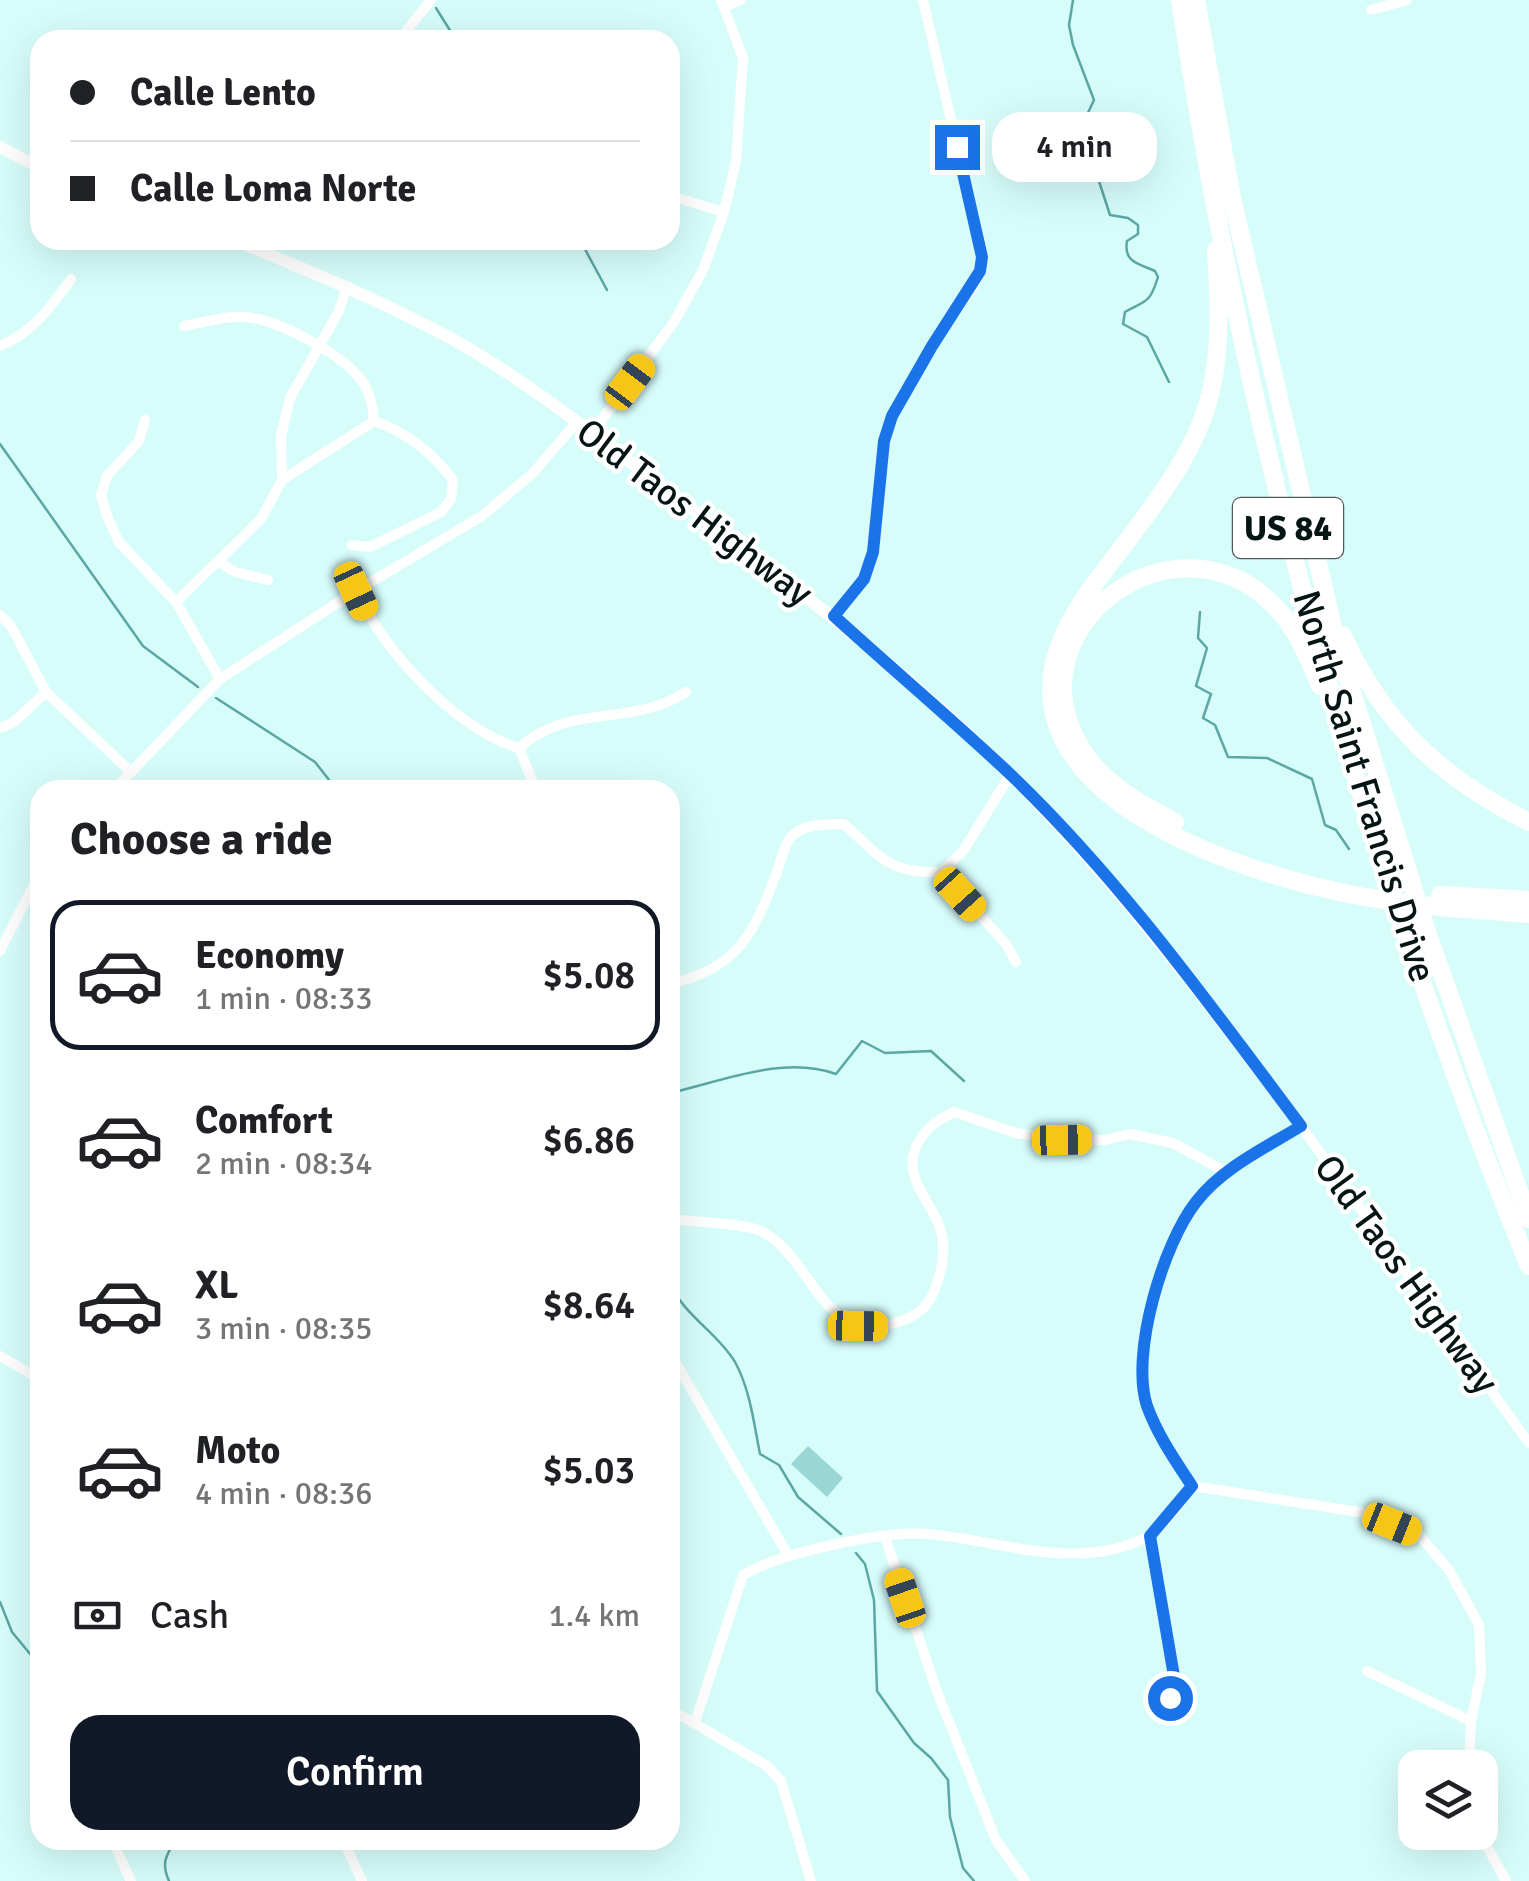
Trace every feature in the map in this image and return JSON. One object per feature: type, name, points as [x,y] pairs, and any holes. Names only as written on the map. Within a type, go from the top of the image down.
[{"type":"highway","name":"North Saint Francis Drive","points":[[1180,0],[1211,180],[1275,476],[1355,770],[1473,1120],[1529,1266]]},
{"type":"highway","name":"North Saint Francis Drive","points":[[1196,0],[1232,198],[1321,582],[1354,706],[1407,874],[1529,1219]]},
{"type":"highway","points":[[1211,180],[1219,323],[1210,404],[1179,470],[1078,608],[1059,647],[1052,687],[1063,740],[1081,770],[1108,796],[1146,820],[1222,855],[1346,893],[1435,907],[1529,914]]},
{"type":"highway","points":[[1355,770],[1294,632],[1276,608],[1241,582],[1205,570],[1173,568],[1138,577],[1108,596],[1079,632],[1066,672],[1072,727],[1094,764],[1128,796],[1224,844],[1330,878],[1431,895],[1529,900]]},
{"type":"highway","points":[[1321,582],[1360,670],[1393,720],[1435,764],[1482,798],[1529,822]]},
{"type":"street","points":[[407,30],[432,0]]},
{"type":"street","points":[[592,433],[674,322],[703,270],[724,212],[736,160],[743,58],[722,3],[741,0]]},
{"type":"street","points":[[834,616],[864,579],[873,552],[884,441],[892,416],[932,346],[974,285],[982,257],[923,0]]},
{"type":"street","points":[[1370,10],[1407,0]]},
{"type":"street","points":[[0,147],[30,163]]},
{"type":"street","points":[[680,199],[724,212]]},
{"type":"street","name":"Old Taos Highway","points":[[259,250],[347,286],[454,341],[577,422],[834,616],[1010,774],[1165,947],[1301,1126],[1529,1442]]},
{"type":"street","points":[[0,346],[22,337],[45,316],[71,280]]},
{"type":"street","points":[[282,480],[281,436],[290,398],[340,311],[347,286]]},
{"type":"street","points":[[184,326],[247,317],[273,323],[320,347],[363,382],[373,404],[374,421]]},
{"type":"street","points":[[145,420],[139,441],[106,476],[101,495],[119,542],[176,602],[220,679]]},
{"type":"street","points":[[176,602],[261,519],[282,480],[374,421]]},
{"type":"street","points":[[352,545],[370,547],[387,541],[441,512],[451,499],[452,480],[441,464],[413,440],[374,421]]},
{"type":"street","points":[[123,780],[220,679],[482,516],[533,473],[577,422]]},
{"type":"street","points":[[219,562],[235,572],[268,580]]},
{"type":"street","points":[[356,591],[369,618],[433,694],[495,741],[519,748]]},
{"type":"street","points":[[0,615],[12,626],[46,692],[130,772]]},
{"type":"street","points":[[0,728],[14,722],[46,692]]},
{"type":"street","points":[[519,748],[536,733],[566,721],[668,704],[686,692]]},
{"type":"street","points":[[519,748],[532,780]]},
{"type":"street","points":[[680,982],[702,976],[734,952],[757,924],[790,838],[808,826],[844,824],[892,867],[914,873],[941,872],[963,851],[1010,774]]},
{"type":"street","points":[[941,872],[1006,944],[1016,962]]},
{"type":"street","points":[[0,950],[30,892]]},
{"type":"street","points":[[680,1220],[758,1230],[783,1246],[832,1312],[858,1326],[886,1326],[913,1318],[932,1297],[944,1264],[940,1230],[913,1175],[912,1156],[921,1136],[934,1122],[954,1112],[1016,1133],[1062,1140],[1105,1140],[1130,1134],[1172,1143],[1226,1172]]},
{"type":"street","points":[[1301,1126],[1226,1172],[1196,1201],[1175,1235],[1144,1353],[1146,1403],[1162,1441],[1192,1486],[1365,1513],[1418,1534],[1448,1570],[1479,1625],[1481,1673],[1470,1750]]},
{"type":"street","points":[[0,1356],[30,1374]]},
{"type":"street","points":[[680,1370],[788,1555]]},
{"type":"street","points":[[695,1722],[743,1576],[763,1564],[788,1555],[884,1537],[924,1534],[1031,1553],[1085,1552],[1150,1536],[1192,1486]]},
{"type":"street","points":[[1150,1536],[1175,1682],[1170,1698]]},
{"type":"street","points":[[884,1537],[936,1690],[996,1840],[1024,1881]]},
{"type":"street","points":[[1368,1671],[1471,1721]]},
{"type":"street","points":[[680,1714],[766,1766],[781,1781],[811,1881]]},
{"type":"street","points":[[116,1850],[130,1881]]},
{"type":"street","points":[[348,1850],[362,1881]]},
{"type":"street","points":[[1487,1850],[1506,1881]]},
{"type":"shaded area","points":[[808,1446],[843,1478],[827,1497],[791,1464]]},
{"type":"waterway","points":[[1073,0],[1069,25],[1094,100],[1087,115],[1103,157],[1097,175],[1110,215],[1128,218],[1138,225],[1138,234],[1127,241],[1130,258],[1155,271],[1158,277],[1147,300],[1125,312],[1123,324],[1147,337],[1169,382]]},
{"type":"waterway","points":[[436,8],[450,30]]},
{"type":"waterway","points":[[585,250],[607,290]]},
{"type":"waterway","points":[[0,444],[143,646],[198,687]]},
{"type":"waterway","points":[[1200,612],[1198,638],[1207,648],[1196,686],[1211,694],[1203,718],[1215,725],[1228,757],[1267,758],[1312,779],[1325,825],[1336,830],[1349,849]]},
{"type":"waterway","points":[[216,698],[315,762],[329,780]]},
{"type":"waterway","points":[[680,1090],[774,1068],[816,1069],[836,1074],[862,1041],[885,1053],[931,1051],[964,1081]]},
{"type":"waterway","points":[[680,1300],[735,1362],[748,1395],[760,1454],[779,1465],[798,1497],[841,1534]]},
{"type":"waterway","points":[[856,1553],[865,1564],[874,1600],[877,1691],[914,1743],[948,1780],[950,1817],[963,1868],[974,1881]]},
{"type":"waterway","points":[[0,1602],[12,1632],[30,1654]]},
{"type":"waterway","points":[[169,1881],[165,1869],[170,1850]]},
{"type":"route","points":[[957,147],[982,257],[980,271],[892,416],[884,441],[873,552],[864,579],[834,616],[1010,774],[1078,846],[1165,947],[1301,1126],[1226,1172],[1196,1201],[1175,1235],[1154,1305],[1142,1377],[1146,1403],[1162,1441],[1192,1486],[1150,1536],[1175,1682],[1170,1698]]}]
